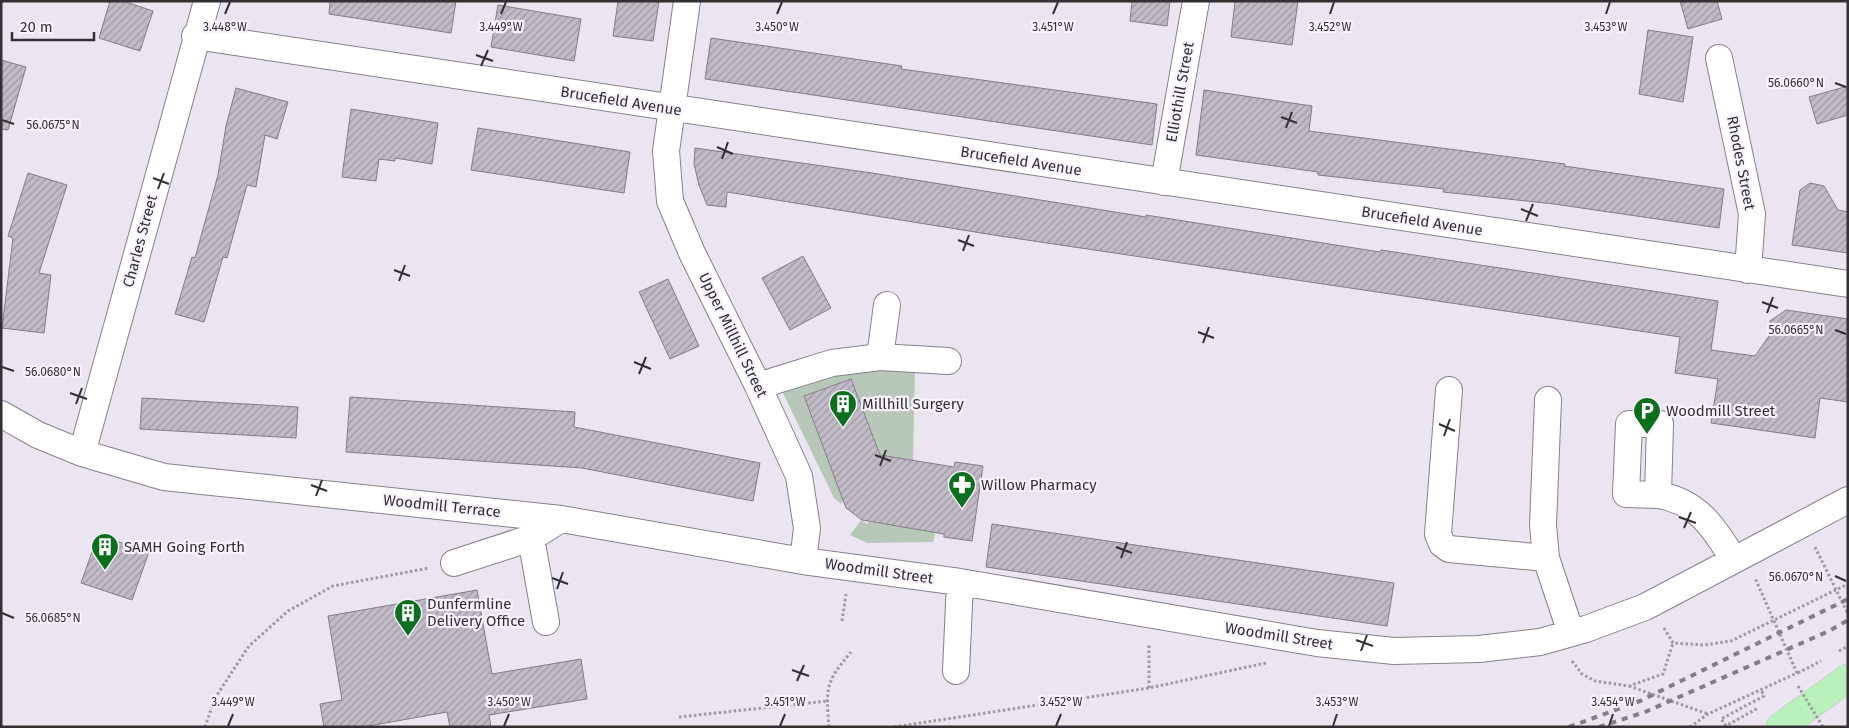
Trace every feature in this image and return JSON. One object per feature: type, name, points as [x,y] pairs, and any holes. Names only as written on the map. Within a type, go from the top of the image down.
[{"type":"main road","points":[[1780,727],[1848,678]]},
{"type":"street","name":"Charles Street","points":[[82,453],[195,36],[207,1]]},
{"type":"street","name":"Upper Millhill Street","points":[[687,1],[674,109],[666,151],[670,200],[692,253],[758,386],[799,476],[807,528],[803,561]]},
{"type":"street","name":"Elliothill Street","points":[[1164,182],[1196,1]]},
{"type":"street","name":"Brucefield Avenue","points":[[195,36],[1848,284]]},
{"type":"street","name":"Rhodes Street","points":[[1719,58],[1752,214],[1748,270]]},
{"type":"street","points":[[880,357],[887,305]]},
{"type":"street","points":[[758,386],[832,363],[880,357],[948,361]]},
{"type":"street","points":[[1449,390],[1438,534],[1442,544],[1449,549],[1546,558]]},
{"type":"street","points":[[1548,400],[1543,525],[1546,558],[1570,645]]},
{"type":"street","name":"Woodmill Terrace","points":[[1,414],[38,435],[82,453],[164,477],[560,519],[803,561]]},
{"type":"street","points":[[1658,495],[1675,498],[1694,508],[1744,567]]},
{"type":"street","name":"Woodmill Street","points":[[803,561],[960,582],[1317,643],[1394,651],[1479,649],[1540,642],[1570,645],[1645,607],[1744,567],[1848,500]]},
{"type":"street","points":[[454,563],[531,538],[560,519]]},
{"type":"street","points":[[531,538],[546,622]]},
{"type":"street","points":[[956,671],[960,582]]},
{"type":"path","points":[[1813,542],[1848,614]]},
{"type":"path","points":[[205,727],[215,698],[249,646],[288,611],[333,586],[454,563]]},
{"type":"path","points":[[1690,727],[1708,714],[1797,673],[1775,620],[1744,567]]},
{"type":"path","points":[[1672,642],[1704,645],[1731,641],[1848,584]]},
{"type":"path","points":[[842,621],[847,587]]},
{"type":"path","points":[[1629,686],[1663,674],[1672,642],[1661,623]]},
{"type":"path","points":[[1149,645],[1149,688]]},
{"type":"path","points":[[1570,645],[1582,674],[1595,681],[1629,686],[1708,714]]},
{"type":"path","points":[[829,727],[828,684],[832,674],[851,652]]},
{"type":"path","points":[[894,727],[1149,688],[1270,662]]},
{"type":"path","points":[[1798,686],[1823,727]]},
{"type":"path","points":[[1726,726],[1721,719],[1764,696],[1761,690]]},
{"type":"path","points":[[679,717],[827,700]]},
{"type":"green space","points":[[856,365],[915,369],[913,461],[887,473],[851,379],[804,396],[843,501],[841,504],[834,498],[781,389]]},
{"type":"green space","points":[[861,520],[867,524],[869,522],[935,532],[933,542],[867,543],[850,535]]},
{"type":"building","points":[[110,1],[123,1],[153,11],[140,51],[99,38]]},
{"type":"building","points":[[330,1],[456,1],[451,33],[329,14]]},
{"type":"building","points":[[618,1],[659,1],[653,41],[613,36]]},
{"type":"building","points":[[1132,1],[1170,1],[1167,26],[1130,21]]},
{"type":"building","points":[[1235,1],[1298,1],[1292,45],[1231,37]]},
{"type":"building","points":[[1680,1],[1717,1],[1722,19],[1688,29]]},
{"type":"building","points":[[498,5],[581,19],[574,61],[491,47]]},
{"type":"building","points":[[1648,30],[1693,37],[1683,102],[1639,94]]},
{"type":"building","points":[[711,38],[902,66],[901,69],[1157,104],[1152,145],[705,79]]},
{"type":"building","points":[[1,60],[26,67],[8,130],[1,129]]},
{"type":"building","points":[[1848,86],[1848,115],[1817,124],[1809,97]]},
{"type":"building","points":[[236,88],[288,102],[277,139],[265,135],[256,187],[247,185],[227,258],[223,257],[204,322],[175,314],[192,257],[195,258],[218,175],[226,126]]},
{"type":"building","points":[[1204,90],[1312,106],[1309,131],[1565,164],[1564,166],[1724,189],[1719,228],[1554,204],[1443,192],[1444,189],[1318,175],[1318,172],[1196,155]]},
{"type":"building","points":[[351,109],[438,123],[432,164],[395,158],[395,161],[379,159],[376,181],[342,177]]},
{"type":"building","points":[[478,128],[630,152],[624,193],[471,170]]},
{"type":"building","points":[[695,148],[872,173],[1380,252],[1381,250],[1718,301],[1711,350],[1755,356],[1771,333],[1770,321],[1786,310],[1848,319],[1848,402],[1820,398],[1815,438],[1711,423],[1718,379],[1675,373],[1680,337],[1000,236],[727,192],[726,207],[707,205],[699,185],[694,164]]},
{"type":"building","points":[[28,173],[67,185],[39,273],[51,275],[44,333],[2,328],[13,238],[8,236]]},
{"type":"building","points":[[1810,183],[1824,186],[1838,210],[1848,212],[1848,253],[1792,245],[1800,190]]},
{"type":"building","points":[[803,256],[831,308],[790,330],[762,278]]},
{"type":"building","points":[[668,279],[699,346],[670,359],[639,292]]},
{"type":"building","name":"Millhill Surgery","points":[[851,379],[880,455],[954,467],[955,462],[983,466],[972,541],[944,537],[944,534],[862,520],[846,508],[804,396]]},
{"type":"building","points":[[350,397],[575,412],[574,427],[760,463],[753,501],[582,468],[346,452]]},
{"type":"building","points":[[142,398],[298,407],[296,438],[140,429]]},
{"type":"building","points":[[992,524],[1394,583],[1387,626],[986,567]]},
{"type":"building","name":"SAMH Going Forth","points":[[98,535],[149,552],[132,600],[81,583]]},
{"type":"building","name":"Dunfermline Delivery Office","points":[[477,590],[492,674],[581,659],[587,699],[489,715],[491,727],[450,727],[447,712],[363,727],[324,727],[320,704],[342,700],[328,616]]},
{"type":"railway","points":[[1569,727],[1640,701],[1848,599]]},
{"type":"railway","points":[[1599,727],[1645,712],[1829,631],[1848,620]]},
{"type":"place","name":"Millhill Surgery","points":[[843,428]]},
{"type":"place","name":"Woodmill Street","points":[[1647,435]]},
{"type":"place","name":"Willow Pharmacy","points":[[962,509]]},
{"type":"place","name":"SAMH Going Forth","points":[[105,571]]},
{"type":"place","name":"Dunfermline Delivery Office","points":[[408,637]]}]
